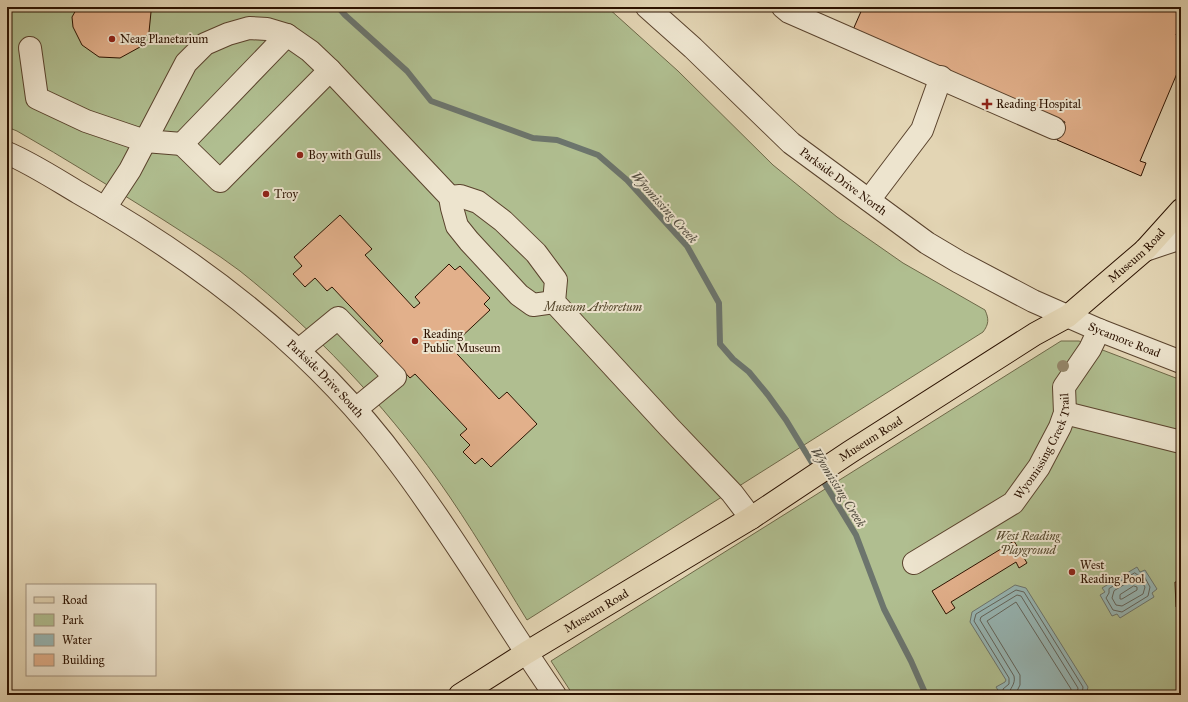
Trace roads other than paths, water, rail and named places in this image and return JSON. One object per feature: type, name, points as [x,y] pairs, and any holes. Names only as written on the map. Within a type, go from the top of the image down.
[{"type":"main road","name":"Museum Road","points":[[460,695],[526,653],[751,518],[850,452],[1035,334],[1068,316],[1145,250],[1181,210]]},
{"type":"street","name":"Parkside Drive North","points":[[647,7],[693,48],[791,143],[927,243],[959,262],[1033,301],[1068,316]]},
{"type":"street","points":[[783,7],[789,12],[941,77],[1054,128]]},
{"type":"street","points":[[105,208],[130,170],[186,63],[205,44],[228,34],[249,28],[267,29],[287,35],[310,51],[330,70],[450,197],[457,226],[518,295],[533,305],[554,302]]},
{"type":"street","points":[[182,144],[287,35]]},
{"type":"street","points":[[30,48],[37,98],[86,121],[145,141],[182,144],[220,181],[330,70]]},
{"type":"street","points":[[869,200],[922,130],[941,77]]},
{"type":"street","name":"Parkside Drive South","points":[[7,153],[153,237],[245,304],[299,350],[356,409],[399,462],[443,525],[555,695]]},
{"type":"street","points":[[450,197],[460,196],[478,202],[503,221],[536,253],[556,280],[554,302],[669,428],[732,493],[751,518]]},
{"type":"street","points":[[1145,250],[1181,238]]},
{"type":"street","name":"Sycamore Road","points":[[1068,316],[1099,330],[1181,362]]},
{"type":"street","points":[[299,350],[338,318],[395,377],[356,409]]},
{"type":"street","name":"Wyomissing Creek Trail","points":[[914,563],[1013,502],[1039,467],[1060,427],[1065,412],[1064,387],[1090,350],[1099,330]]},
{"type":"street","points":[[1065,412],[1181,442]]},
{"type":"water","points":[[1137,567],[1140,572],[1145,570],[1157,589],[1152,593],[1154,597],[1120,618],[1117,614],[1112,616],[1100,595],[1105,592],[1102,588]]},
{"type":"water","points":[[1015,585],[1026,588],[1088,687],[1086,695],[1001,695],[996,687],[1006,680],[970,622],[972,612]]},
{"type":"waterway","name":"Wyomissing Creek","points":[[338,7],[407,71],[431,101],[533,138],[557,140],[598,155],[627,180],[687,246],[719,303],[720,344],[733,359],[749,372],[786,420],[856,535],[884,609],[911,661],[926,695]]},
{"type":"place","name":"Neag Planetarium","points":[[112,39]]},
{"type":"place","name":"Reading Hospital","points":[[987,104]]},
{"type":"place","name":"Boy with Gulls","points":[[300,155]]},
{"type":"place","name":"Troy","points":[[266,194]]},
{"type":"place","name":"Reading Public Museum","points":[[415,341]]},
{"type":"place","name":"West Reading Pool","points":[[1072,572]]},
{"type":"park label","name":"Museum Arboretum","points":[[593,307]]},
{"type":"park label","name":"West Reading Playground","points":[[1028,543]]}]
